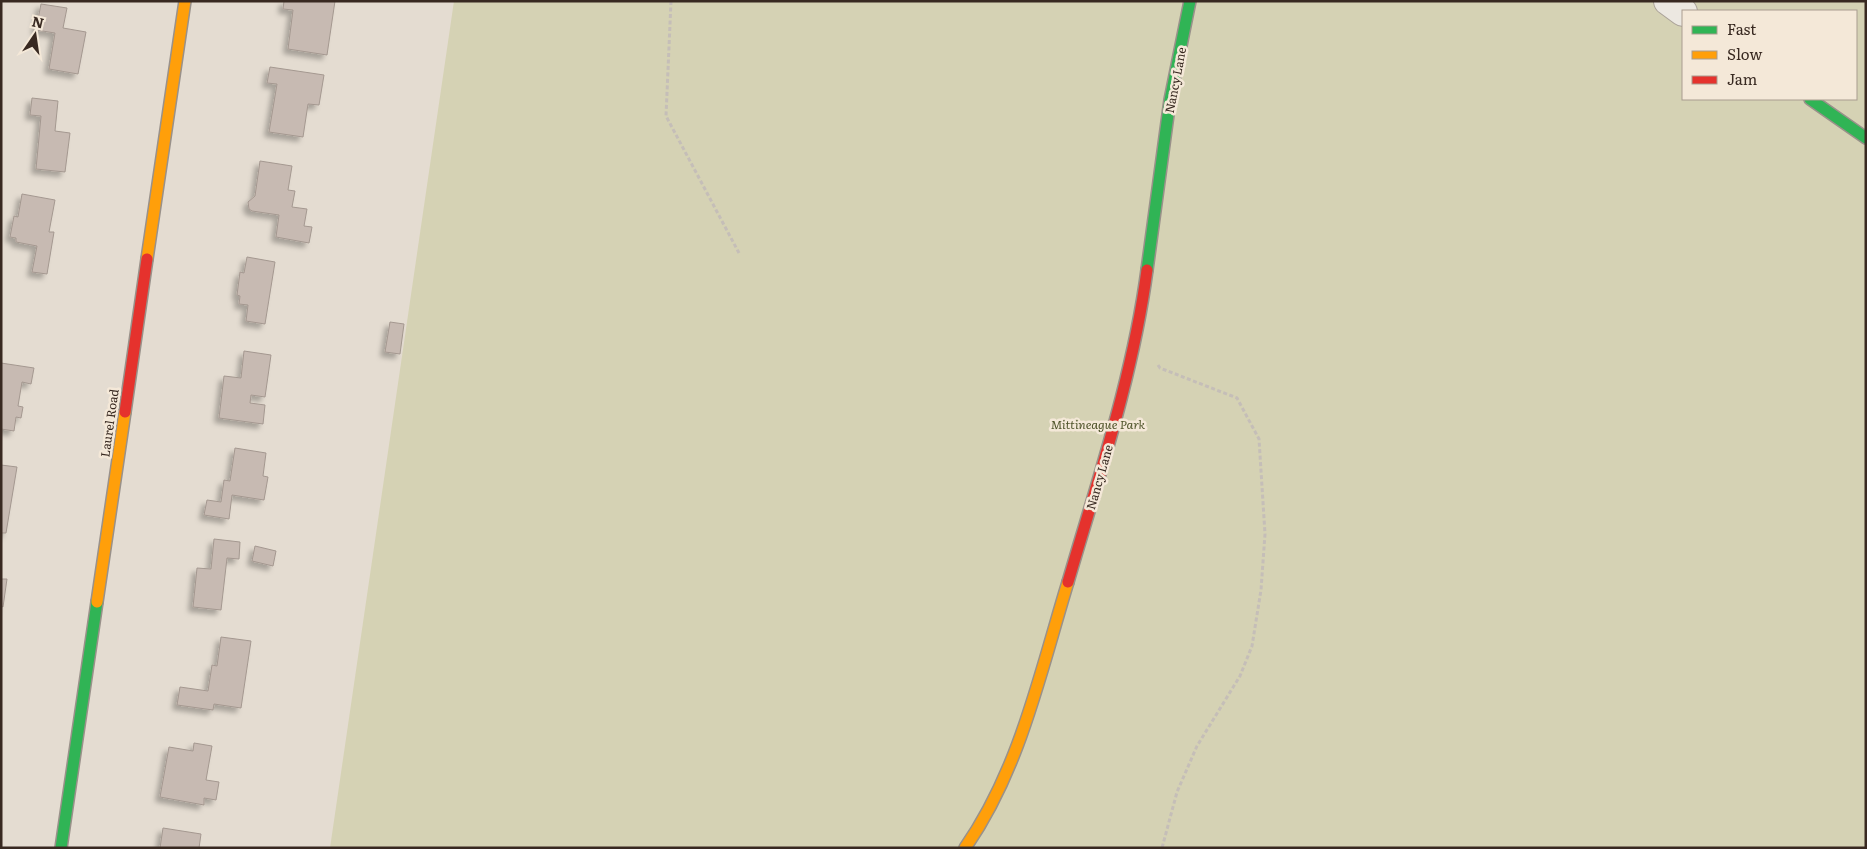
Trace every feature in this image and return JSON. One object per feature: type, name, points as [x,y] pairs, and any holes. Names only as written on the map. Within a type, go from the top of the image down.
[{"type":"street","name":"Laurel Road","points":[[61,848],[185,1]]},
{"type":"street","name":"Nancy Lane","points":[[965,848],[979,829],[996,799],[1022,735],[1120,405],[1144,296],[1170,100],[1190,1]]},
{"type":"street","points":[[1668,1],[1682,11]]},
{"type":"street","points":[[1811,100],[1866,138]]},
{"type":"path","points":[[671,1],[666,116],[739,253]]},
{"type":"path","points":[[1156,362],[1160,368],[1237,398],[1259,438],[1265,534],[1261,590],[1252,646],[1240,676],[1197,746],[1177,792],[1162,848]]},
{"type":"green space","name":"Mittineague Park","points":[[454,1],[1866,1],[1866,848],[330,848]]},
{"type":"building","points":[[284,1],[335,1],[327,55],[288,49],[293,10],[283,9]]},
{"type":"building","points":[[41,4],[67,8],[63,28],[86,32],[78,74],[49,69],[55,33],[36,30]]},
{"type":"building","points":[[270,67],[324,75],[319,105],[308,104],[303,137],[269,132],[277,84],[267,83]]},
{"type":"building","points":[[32,98],[58,101],[55,131],[70,133],[65,172],[36,169],[41,116],[30,115]]},
{"type":"building","points":[[260,161],[292,166],[288,190],[295,191],[292,207],[307,209],[304,226],[312,227],[309,243],[276,237],[279,215],[249,209],[248,202],[255,196]]},
{"type":"building","points":[[22,194],[55,200],[49,232],[54,232],[47,274],[32,272],[37,246],[16,242],[16,238],[10,237],[14,216],[18,217]]},
{"type":"building","points":[[247,257],[275,262],[265,324],[246,321],[248,305],[239,304],[240,296],[237,295],[240,272],[244,273]]},
{"type":"building","points":[[390,322],[404,324],[400,354],[385,352]]},
{"type":"building","points":[[244,351],[271,355],[265,397],[251,395],[250,403],[265,405],[263,424],[219,418],[224,376],[241,378]]},
{"type":"building","points":[[1,363],[34,368],[31,384],[22,382],[18,406],[23,407],[21,418],[16,417],[14,431],[1,429]]},
{"type":"building","points":[[235,448],[266,453],[263,476],[268,477],[264,500],[232,495],[229,519],[204,515],[207,500],[221,502],[224,480],[230,481]]},
{"type":"building","points":[[1,465],[17,467],[6,533],[1,533]]},
{"type":"building","points":[[214,539],[240,542],[239,559],[227,558],[221,610],[193,607],[197,568],[211,569]]},
{"type":"building","points":[[255,546],[276,551],[273,566],[252,561]]},
{"type":"building","points":[[1,579],[7,579],[3,607],[1,606]]},
{"type":"building","points":[[221,637],[251,641],[241,708],[214,704],[213,710],[177,705],[180,687],[208,691],[212,665],[217,666]]},
{"type":"building","points":[[194,743],[212,746],[206,780],[219,782],[216,800],[204,798],[204,805],[160,797],[169,747],[193,751]]},
{"type":"building","points":[[163,828],[201,834],[199,848],[160,848]]},
{"type":"traffic: fast","points":[[1147,270],[1170,100],[1190,1]]},
{"type":"traffic: fast","points":[[1811,100],[1866,138]]},
{"type":"traffic: fast","points":[[61,848],[97,602]]},
{"type":"traffic: slow","points":[[147,259],[185,1]]},
{"type":"traffic: slow","points":[[97,602],[125,412]]},
{"type":"traffic: slow","points":[[965,848],[984,818],[1000,786],[1027,720],[1068,582]]},
{"type":"traffic: jam","points":[[125,412],[147,259]]},
{"type":"traffic: jam","points":[[1068,582],[1124,388],[1141,310],[1147,270]]}]
